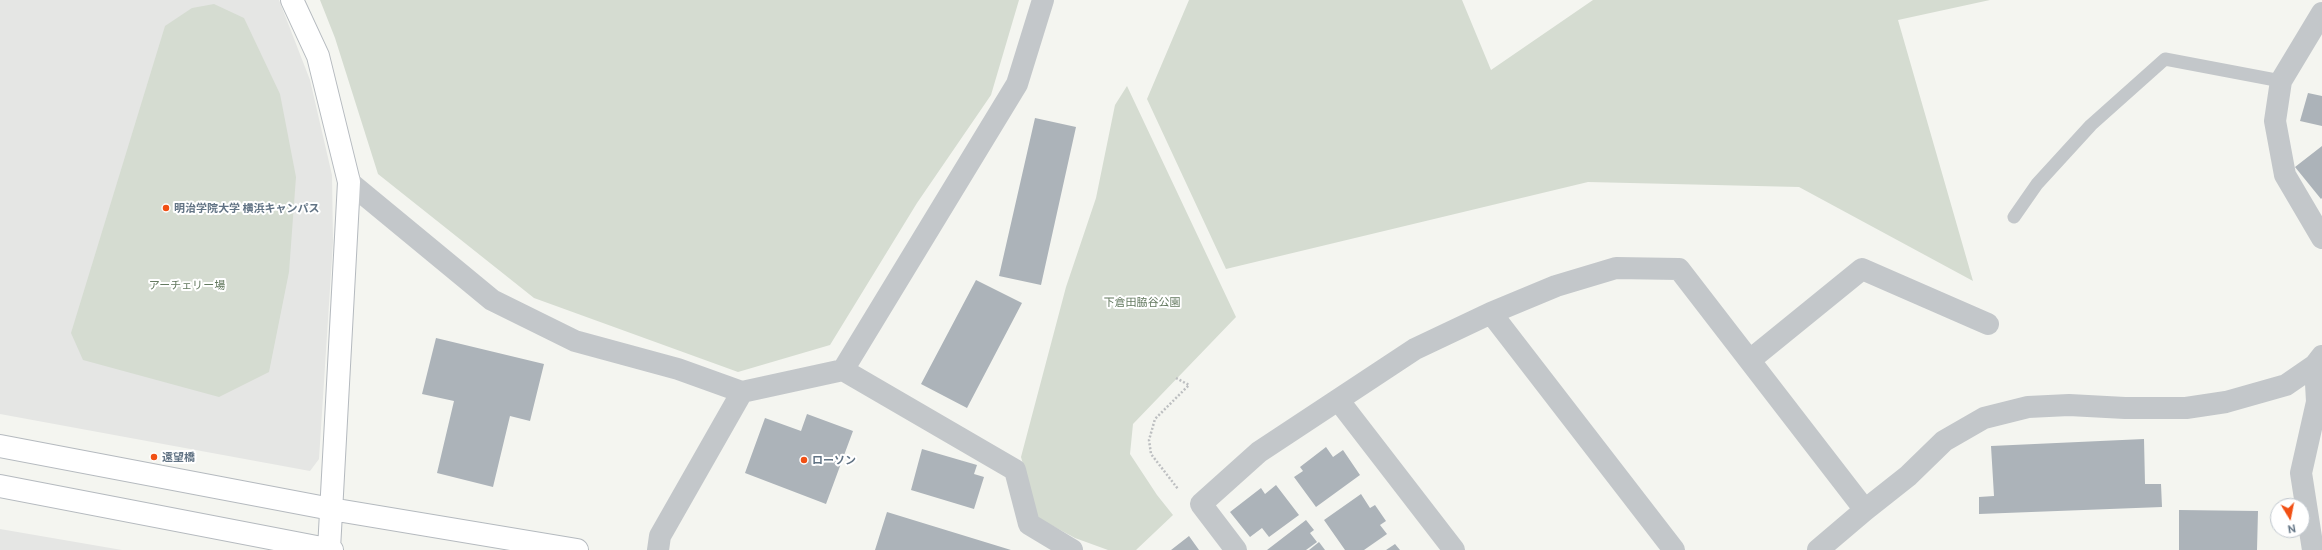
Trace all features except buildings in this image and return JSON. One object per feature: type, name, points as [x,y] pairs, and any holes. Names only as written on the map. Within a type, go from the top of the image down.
[{"type":"street","points":[[0,486],[330,550],[349,182],[318,56],[292,0]]},
{"type":"street","points":[[843,370],[1017,84],[1044,0]]},
{"type":"street","points":[[2322,13],[2281,81],[2275,121],[2285,175],[2322,238]]},
{"type":"street","points":[[349,182],[492,300],[575,341],[678,370],[742,392],[843,370],[1015,470],[1030,524],[1072,550]]},
{"type":"street","points":[[1236,550],[1201,504],[1259,452],[1415,349],[1491,313],[1556,286],[1616,268],[1679,269],[1865,510]]},
{"type":"street","points":[[1750,360],[1862,269],[1988,324]]},
{"type":"street","points":[[1491,313],[1674,550]]},
{"type":"street","points":[[1818,550],[1908,476],[1944,442],[1984,418],[2028,407],[2069,405],[2125,408],[2186,408],[2226,402],[2286,385],[2318,360]]},
{"type":"street","points":[[2313,550],[2314,505],[2301,473],[2317,402],[2318,360]]},
{"type":"street","points":[[658,550],[660,536],[742,392]]},
{"type":"street","points":[[1339,400],[1454,550]]},
{"type":"street","points":[[0,446],[331,509],[577,550]]},
{"type":"lane","points":[[2014,217],[2037,184],[2091,125],[2165,59],[2281,81]]},
{"type":"path","points":[[1176,378],[1189,385],[1155,419],[1149,440],[1152,454],[1186,498],[1201,504]]},
{"type":"shaded area","name":"明治学院大学 横浜キャンパス","points":[[0,0],[279,0],[310,80],[332,175],[333,242],[319,459],[310,471],[0,414]]},
{"type":"shaded area","points":[[0,529],[122,550],[0,550]]},
{"type":"green space","points":[[320,0],[1019,0],[991,95],[917,203],[830,345],[738,372],[534,298],[378,174],[335,38]]},
{"type":"green space","points":[[1189,0],[1462,0],[1491,70],[1593,0],[1990,0],[1898,20],[1973,281],[1799,187],[1588,182],[1226,269],[1147,99]]},
{"type":"green space","name":"アーチェリー場","points":[[214,4],[244,18],[280,94],[296,177],[289,272],[269,372],[219,397],[83,360],[71,333],[165,26],[192,8]]},
{"type":"green space","name":"下倉田脇谷公園","points":[[1127,86],[1236,317],[1133,424],[1130,454],[1157,495],[1173,515],[1136,550],[1108,550],[1075,538],[1038,518],[1021,457],[1066,287],[1096,198],[1115,105]]},
{"type":"place","name":"明治学院大学 横浜キャンパス","points":[[166,208]]},
{"type":"place","name":"遠望橋","points":[[154,457]]},
{"type":"place","name":"ローソン","points":[[804,460]]}]
